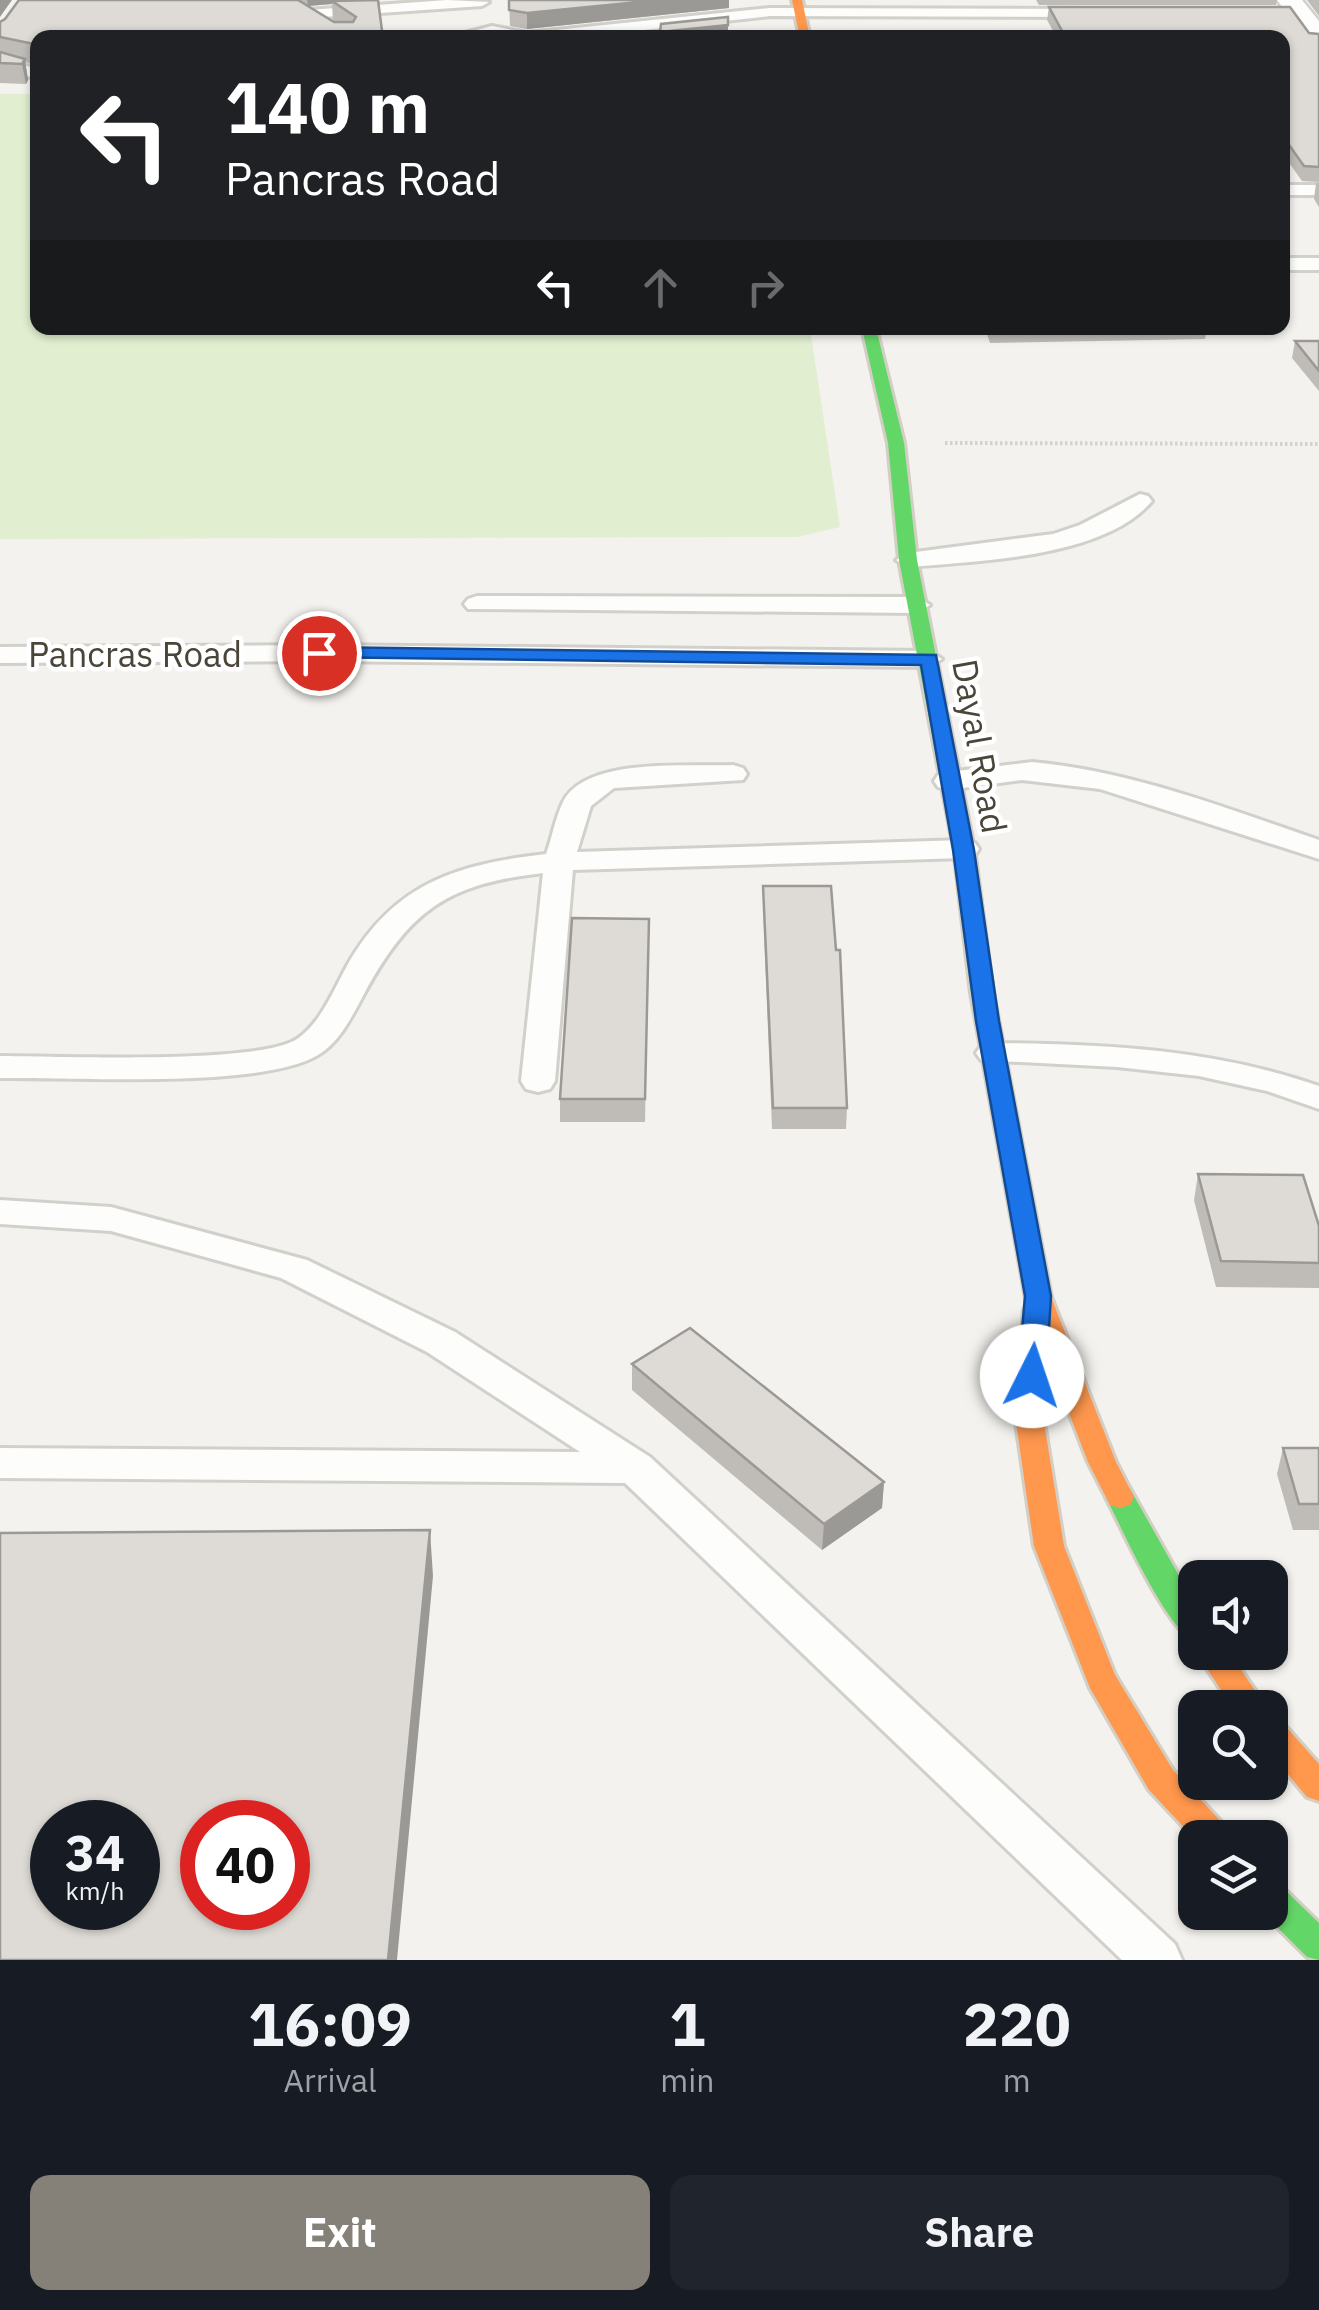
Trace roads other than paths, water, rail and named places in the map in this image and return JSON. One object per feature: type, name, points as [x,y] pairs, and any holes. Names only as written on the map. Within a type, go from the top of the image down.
[{"type":"street","points":[[1289,9],[1319,38]]},
{"type":"street","name":"Dayal Road","points":[[871,335],[896,444],[908,560],[964,850],[993,1053],[1038,1296],[1102,1462],[1178,1604]]},
{"type":"street","name":"Dayal Road","points":[[1038,1296],[1029,1416],[1049,1546],[1101,1679],[1162,1780],[1198,1820]]},
{"type":"street","points":[[1288,1751],[1319,1787]]},
{"type":"street","points":[[1288,1916],[1319,1946]]},
{"type":"lane","points":[[329,30],[301,10],[482,2]]},
{"type":"lane","points":[[595,30],[798,6],[1107,13]]},
{"type":"lane","points":[[0,64],[30,72]]},
{"type":"lane","points":[[1290,190],[1319,190]]},
{"type":"lane","points":[[1290,264],[1319,264]]},
{"type":"lane","points":[[908,560],[991,552],[1082,533],[1116,520],[1140,501]]},
{"type":"lane","points":[[478,604],[917,605]]},
{"type":"lane","name":"Pancras Road","points":[[0,655],[338,653],[929,659]]},
{"type":"lane","points":[[948,781],[1029,771],[1061,774],[1182,806],[1319,850]]},
{"type":"lane","points":[[538,1081],[559,862],[578,802],[604,782],[662,773],[733,774]]},
{"type":"lane","points":[[0,1067],[196,1066],[279,1059],[308,1048],[328,1028],[370,954],[424,897],[487,870],[559,862],[964,850]]},
{"type":"lane","points":[[993,1053],[1118,1054],[1200,1063],[1277,1082],[1319,1098]]},
{"type":"lane","points":[[0,1212],[111,1219],[294,1268],[440,1342],[635,1468],[1157,1960]]},
{"type":"lane","points":[[0,1463],[635,1468]]}]
